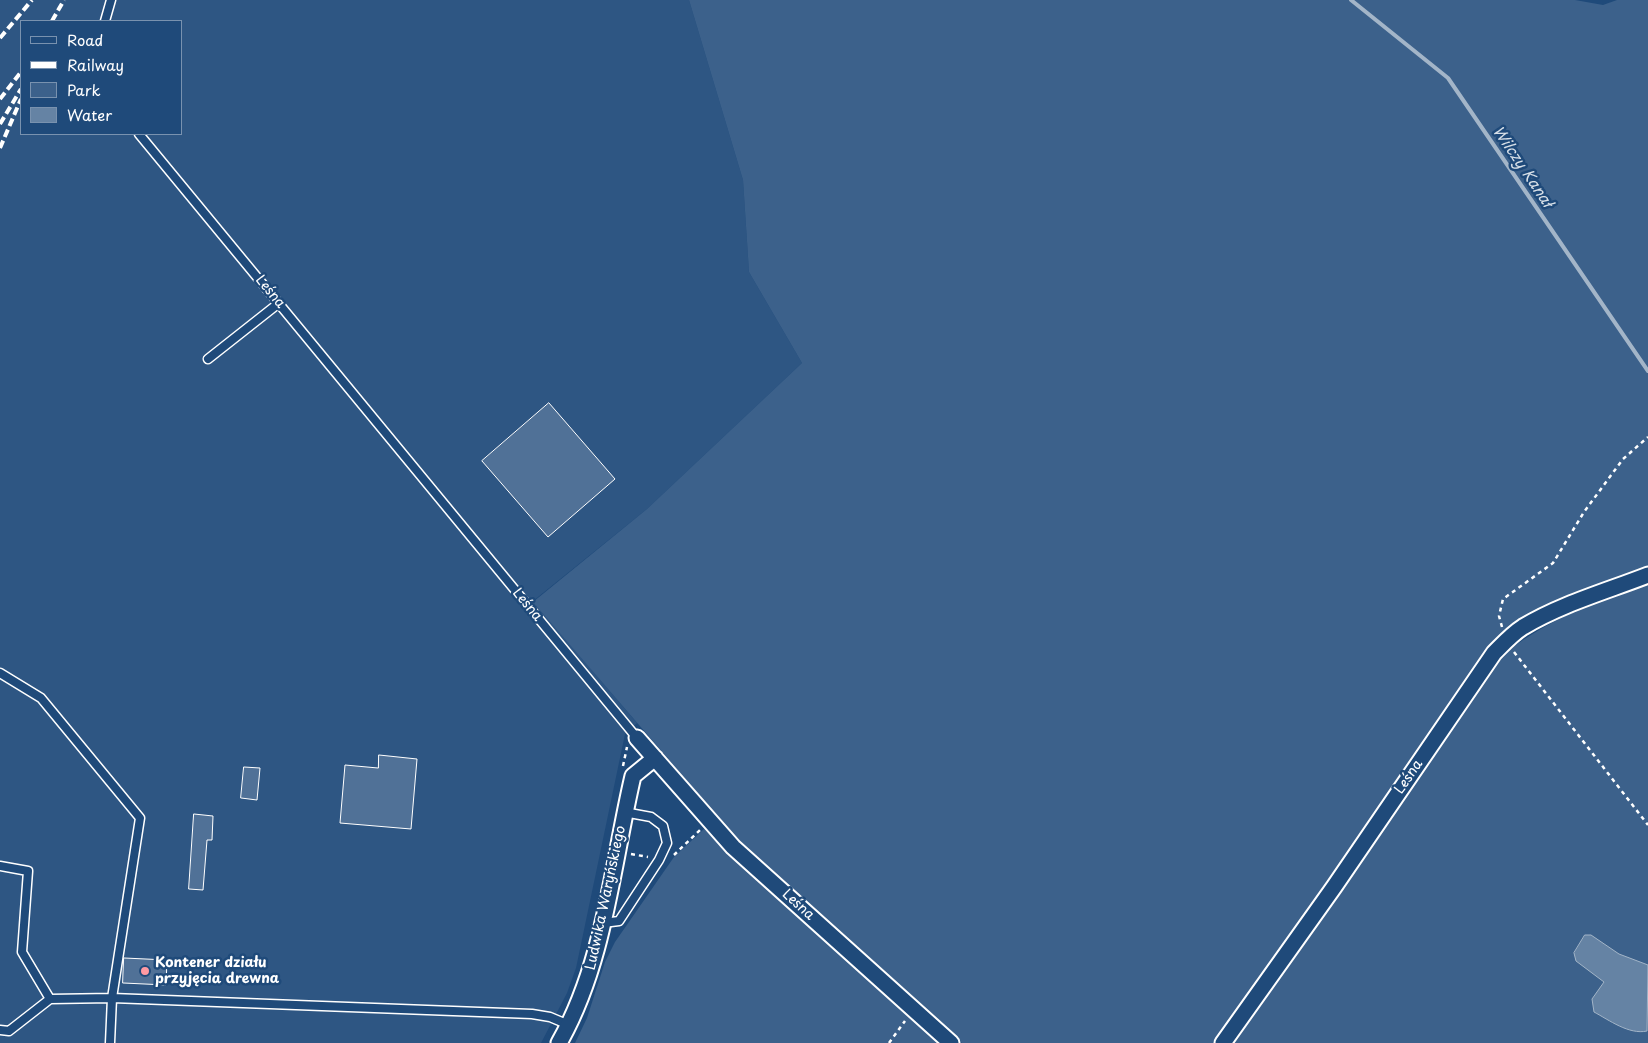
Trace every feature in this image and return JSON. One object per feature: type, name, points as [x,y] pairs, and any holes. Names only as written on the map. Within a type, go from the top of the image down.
[{"type":"street","name":"Leśna","points":[[1223,1043],[1334,887],[1481,670],[1506,641],[1522,628],[1546,616],[1648,576]]},
{"type":"street","name":"Leśna","points":[[638,738],[733,846],[950,1043]]},
{"type":"street","name":"Ludwika Waryńskiego","points":[[559,1043],[569,1025],[589,978],[603,923],[624,812],[633,776],[656,758]]},
{"type":"lane","points":[[105,20],[111,0]]},
{"type":"lane","name":"Leśna","points":[[140,135],[638,738]]},
{"type":"lane","points":[[208,360],[279,303]]},
{"type":"lane","points":[[0,673],[41,698],[140,818],[112,998],[110,1043]]},
{"type":"lane","points":[[603,923],[619,921],[659,860],[667,844],[663,826],[651,817],[624,812]]},
{"type":"lane","points":[[0,866],[28,871],[22,952],[50,999]]},
{"type":"lane","points":[[0,1030],[9,1031],[50,999],[112,998],[532,1014],[550,1017],[569,1025]]},
{"type":"path","points":[[1648,437],[1623,459],[1584,512],[1553,563],[1503,599],[1499,616],[1506,641],[1648,825]]},
{"type":"path","points":[[617,850],[659,860]]},
{"type":"path","points":[[889,1043],[914,1009]]},
{"type":"shaded area","points":[[0,0],[689,0],[743,180],[749,272],[802,363],[647,509],[533,601],[637,723],[625,734],[576,968],[567,993],[541,1043],[0,1043]]},
{"type":"green space","points":[[689,0],[1575,0],[1603,5],[1617,0],[1648,0],[1648,569],[1511,630],[1218,1043],[962,1043],[739,841],[533,602],[647,509],[802,363],[749,272],[743,180]]},
{"type":"green space","points":[[1648,583],[1648,1043],[1230,1043],[1498,659],[1533,634],[1569,614]]},
{"type":"green space","points":[[704,829],[938,1043],[575,1043],[587,1018],[605,962],[615,942],[674,857]]},
{"type":"water","points":[[1585,935],[1591,935],[1619,954],[1648,965],[1647,1031],[1640,1032],[1626,1029],[1594,1012],[1592,999],[1604,982],[1576,961],[1574,953]]},
{"type":"building","points":[[549,403],[615,479],[548,537],[482,461]]},
{"type":"building","points":[[379,755],[417,759],[411,829],[340,823],[345,765],[378,768]]},
{"type":"building","points":[[244,767],[260,768],[257,800],[241,798]]},
{"type":"building","points":[[194,814],[213,816],[212,840],[207,840],[203,890],[189,889]]},
{"type":"building","name":"Kontener działu przyjęcia drewna","points":[[124,958],[167,960],[166,985],[123,983]]},
{"type":"waterway","name":"Wilczy Kanał","points":[[1351,0],[1448,78],[1648,371]]},
{"type":"railway","points":[[0,38],[32,0]]},
{"type":"railway","points":[[53,20],[64,0]]},
{"type":"railway","points":[[0,99],[20,73]]},
{"type":"railway","points":[[0,124],[20,91]]},
{"type":"railway","points":[[0,148],[20,101]]},
{"type":"place","name":"Kontener działu przyjęcia drewna","points":[[145,971]]}]
